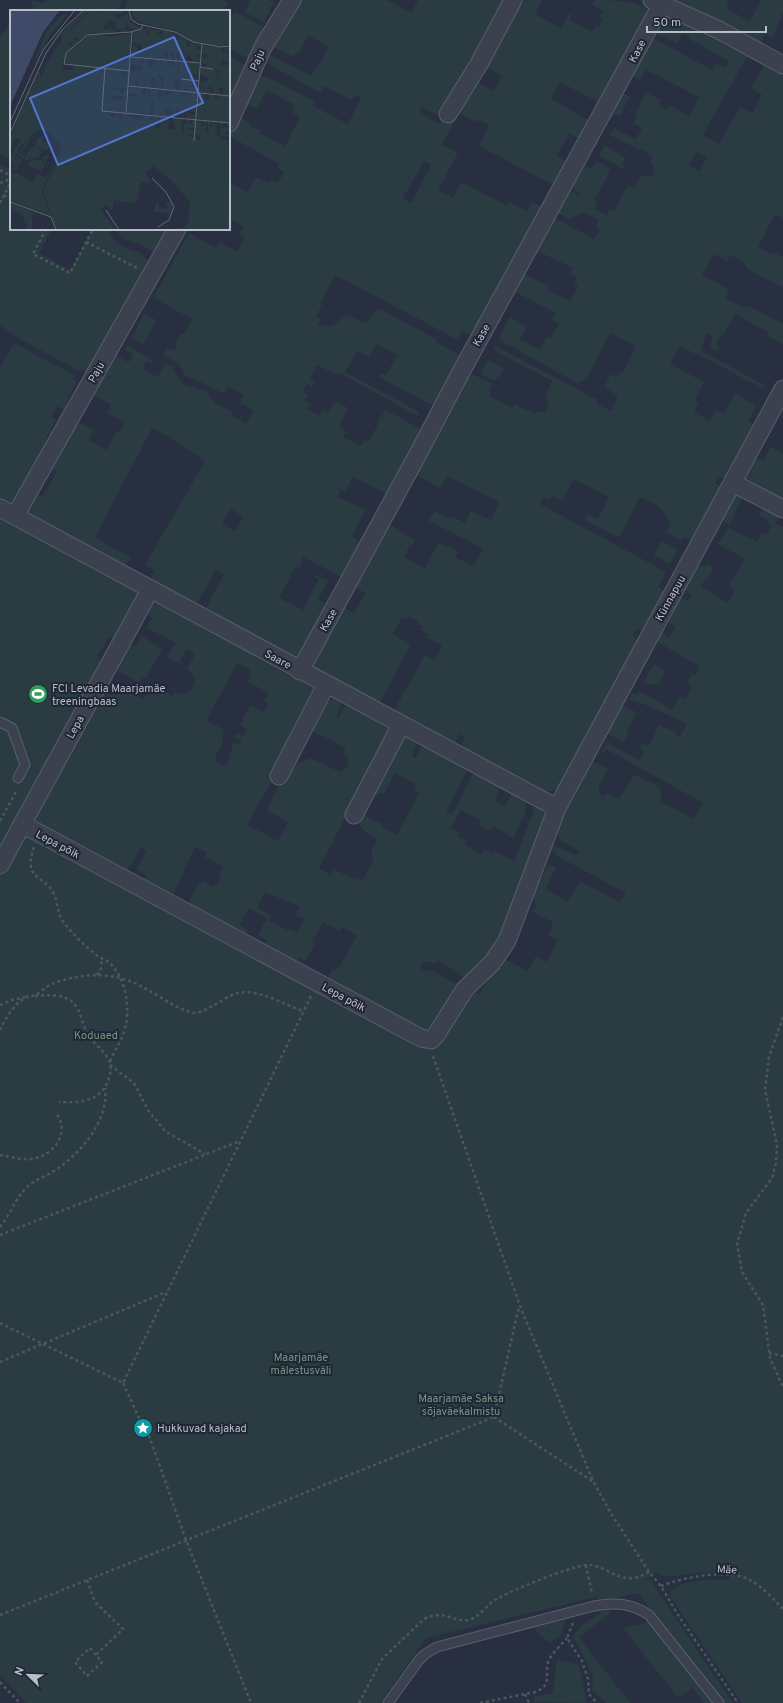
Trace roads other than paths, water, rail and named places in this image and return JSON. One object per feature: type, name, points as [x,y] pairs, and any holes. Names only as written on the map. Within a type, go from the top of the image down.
[{"type":"street","name":"Paju","points":[[230,122],[262,47],[292,0]]},
{"type":"street","points":[[448,114],[475,70],[513,0]]},
{"type":"street","points":[[659,2],[719,30],[783,65]]},
{"type":"street","name":"Kase","points":[[300,671],[418,454],[659,2]]},
{"type":"street","name":"Paju","points":[[15,516],[176,230]]},
{"type":"street","name":"Künnapuu","points":[[557,808],[783,389]]},
{"type":"street","points":[[733,483],[783,509]]},
{"type":"street","name":"Saare","points":[[0,508],[300,671],[557,808]]},
{"type":"street","name":"Lepa","points":[[0,865],[150,590]]},
{"type":"street","points":[[279,776],[326,685]]},
{"type":"street","points":[[354,815],[401,725]]},
{"type":"street","name":"Lepa põik","points":[[22,824],[317,983],[428,1040],[431,1040],[436,1035],[465,989],[492,964],[507,942],[557,808]]},
{"type":"lane","points":[[0,722],[12,728],[25,765],[18,778]]},
{"type":"lane","points":[[388,1703],[419,1660],[432,1649],[609,1603],[624,1604],[641,1610],[649,1615],[719,1703]]},
{"type":"place","name":"FCI Levadia Maarjamäe treeningbaas","points":[[38,694]]},
{"type":"place","name":"Hukkuvad kajakad","points":[[143,1428]]},
{"type":"park label","name":"Koduaed","points":[[96,1035]]},
{"type":"park label","name":"Maarjamäe mälestusväli","points":[[301,1363]]},
{"type":"park label","name":"Maarjamäe Saksa sõjaväekalmistu","points":[[461,1404]]}]
